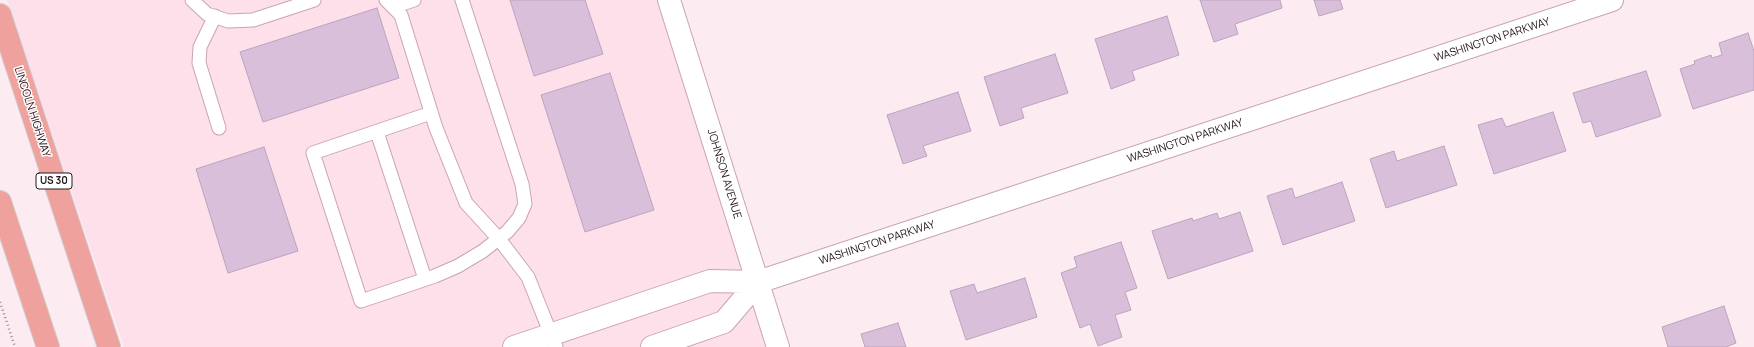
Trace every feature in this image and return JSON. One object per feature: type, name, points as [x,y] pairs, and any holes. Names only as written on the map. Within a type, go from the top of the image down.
[{"type":"main road","name":"LINCOLN HIGHWAY","points":[[0,15],[108,347]]},
{"type":"main road","points":[[0,202],[48,347]]},
{"type":"street","name":"JOHNSON AVENUE","points":[[669,0],[778,347]]},
{"type":"street","name":"WASHINGTON PARKWAY","points":[[514,347],[554,341],[710,281],[758,282],[1612,0]]},
{"type":"street","points":[[652,347],[724,322],[758,282]]},
{"type":"lane","points":[[192,0],[207,14],[228,21],[253,20],[314,0]]},
{"type":"lane","points":[[390,4],[414,0]]},
{"type":"lane","points":[[431,113],[313,153],[361,301],[458,266],[483,252],[499,239],[519,218],[525,204],[522,184],[462,0]]},
{"type":"lane","points":[[390,4],[401,15],[431,113],[466,203],[499,239],[528,278],[554,341]]},
{"type":"lane","points":[[215,16],[200,46],[199,63],[219,128]]},
{"type":"lane","points":[[377,132],[425,279]]},
{"type":"path","points":[[0,302],[15,347]]},
{"type":"shaded area","points":[[7,0],[660,0],[747,269],[764,266],[790,347],[124,347]]},
{"type":"building","points":[[510,0],[585,0],[603,54],[534,76]]},
{"type":"building","points":[[1200,0],[1280,0],[1282,8],[1235,24],[1238,34],[1214,42]]},
{"type":"building","points":[[1314,0],[1340,0],[1343,9],[1319,16]]},
{"type":"building","points":[[377,8],[399,78],[263,122],[240,52]]},
{"type":"building","points":[[1167,16],[1179,55],[1132,71],[1135,80],[1111,89],[1095,39]]},
{"type":"building","points":[[1748,33],[1754,51],[1754,90],[1693,109],[1680,69],[1695,64],[1694,61],[1711,55],[1712,58],[1722,55],[1719,43]]},
{"type":"building","points":[[1055,54],[1068,93],[1021,108],[1024,118],[1000,126],[984,77]]},
{"type":"building","points":[[1646,71],[1661,116],[1596,137],[1591,121],[1583,123],[1573,93]]},
{"type":"building","points":[[610,73],[654,210],[585,232],[541,95]]},
{"type":"building","points":[[958,92],[971,131],[923,146],[927,156],[903,164],[887,115]]},
{"type":"building","points":[[1553,112],[1566,151],[1494,174],[1478,125],[1502,118],[1506,127]]},
{"type":"building","points":[[1444,146],[1457,185],[1386,208],[1370,159],[1394,151],[1397,161]]},
{"type":"building","points":[[264,147],[298,251],[228,273],[196,169]]},
{"type":"building","points":[[1342,182],[1355,221],[1283,245],[1267,196],[1292,188],[1295,198]]},
{"type":"building","points":[[1240,212],[1253,251],[1168,279],[1152,231],[1192,218],[1193,221],[1217,213],[1219,219]]},
{"type":"building","points":[[1121,242],[1137,288],[1125,292],[1131,310],[1115,315],[1122,337],[1098,346],[1090,324],[1080,328],[1061,273],[1077,267],[1074,257]]},
{"type":"building","points":[[1025,278],[1037,317],[966,340],[950,291],[974,284],[977,293]]},
{"type":"building","points":[[1724,306],[1736,343],[1726,347],[1668,347],[1662,327]]},
{"type":"building","points":[[898,323],[906,347],[865,347],[861,334]]}]
